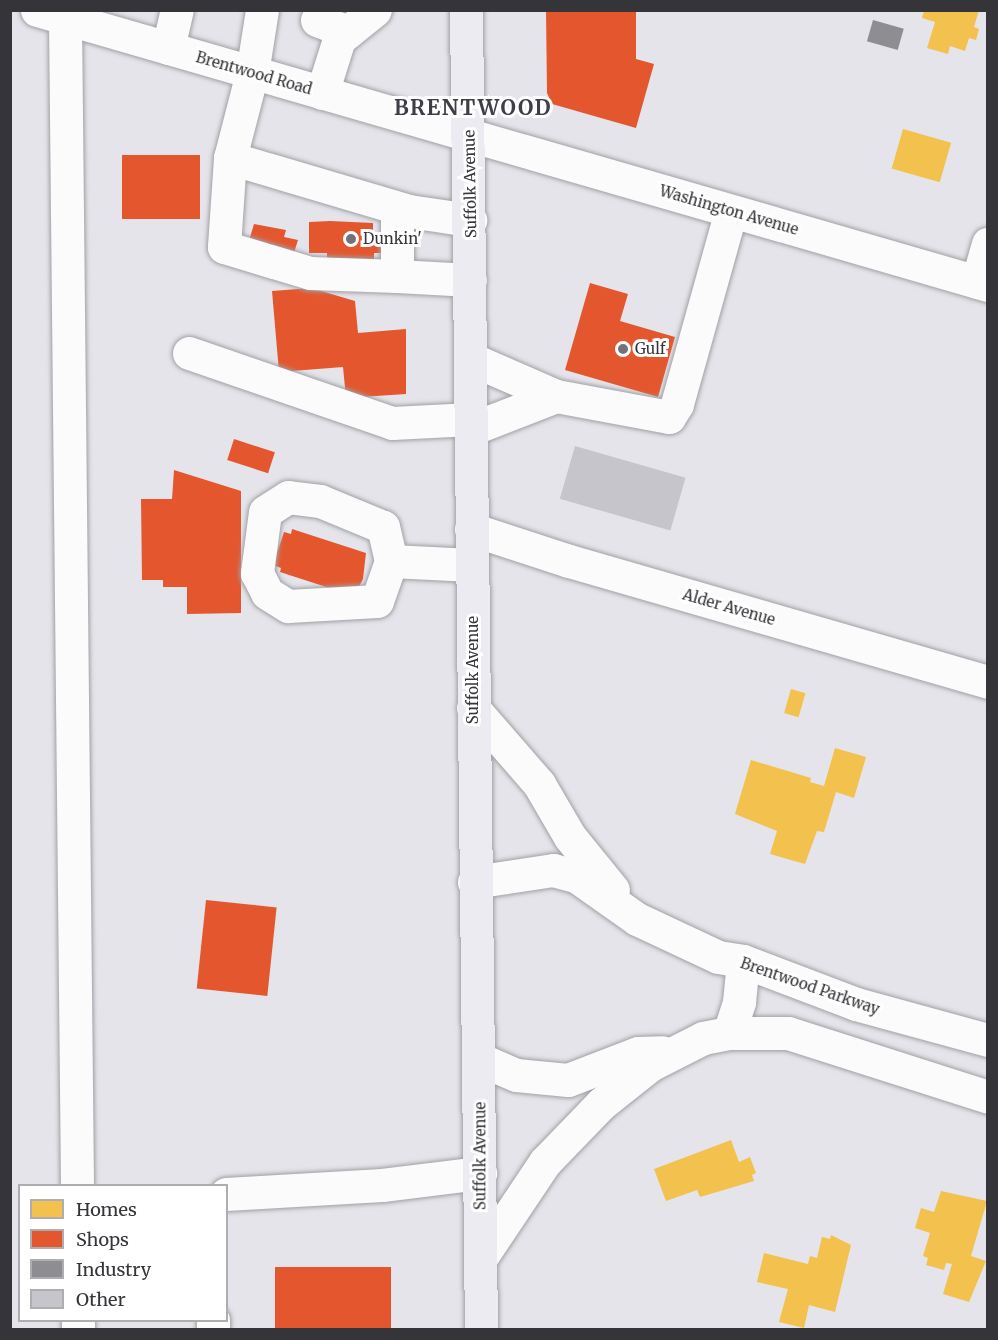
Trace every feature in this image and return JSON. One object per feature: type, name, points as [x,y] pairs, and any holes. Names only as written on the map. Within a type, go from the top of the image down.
[{"type":"main road","name":"Suffolk Avenue","points":[[466,10],[470,136],[474,882],[479,1059],[481,1329]]},
{"type":"street","points":[[168,48],[177,10]]},
{"type":"street","points":[[262,10],[252,73],[230,158],[224,247],[310,273],[470,280]]},
{"type":"street","points":[[51,15],[77,1184]]},
{"type":"street","name":"Brentwood Road","points":[[51,15],[470,136]]},
{"type":"street","points":[[322,93],[339,39],[343,15]]},
{"type":"street","name":"Washington Avenue","points":[[470,136],[982,284]]},
{"type":"street","points":[[230,158],[397,208],[470,220]]},
{"type":"street","points":[[397,208],[397,276]]},
{"type":"street","points":[[471,359],[556,396],[664,419],[672,414],[731,211]]},
{"type":"street","points":[[982,284],[987,244]]},
{"type":"street","points":[[189,352],[392,423],[471,424],[556,396]]},
{"type":"street","name":"Alder Avenue","points":[[471,529],[569,561],[987,682]]},
{"type":"street","points":[[391,561],[472,565]]},
{"type":"street","name":"Brentwood Parkway","points":[[473,708],[539,784],[570,837],[637,919]]},
{"type":"street","name":"Brentwood Parkway","points":[[474,882],[553,870],[576,876],[637,919],[718,957],[743,961],[856,1004],[987,1040]]},
{"type":"street","points":[[729,1034],[739,1002],[743,961]]},
{"type":"street","points":[[480,1259],[545,1162],[601,1104],[650,1065],[702,1038],[729,1034],[788,1033],[987,1097]]},
{"type":"street","points":[[479,1059],[516,1075],[568,1080],[638,1053],[678,1051]]},
{"type":"street","points":[[228,1194],[382,1185],[480,1173]]},
{"type":"building: Homes","points":[[924,10],[979,10],[974,27],[979,29],[976,40],[969,38],[965,51],[950,46],[948,54],[927,48],[935,22],[922,18]]},
{"type":"building: Homes","points":[[903,129],[951,143],[940,182],[892,168]]},
{"type":"building: Homes","points":[[791,689],[805,693],[799,717],[784,713]]},
{"type":"building: Homes","points":[[835,748],[866,757],[854,798],[836,792],[824,832],[817,831],[805,864],[770,854],[777,831],[735,814],[751,760],[811,778],[810,782],[824,786]]},
{"type":"building: Homes","points":[[731,1140],[739,1162],[750,1157],[756,1173],[752,1175],[754,1181],[700,1197],[697,1190],[666,1201],[654,1169]]},
{"type":"building: Homes","points":[[941,1191],[987,1201],[971,1256],[986,1261],[969,1302],[943,1294],[952,1264],[946,1263],[944,1270],[926,1265],[928,1258],[923,1256],[930,1233],[915,1228],[921,1208],[934,1212]]},
{"type":"building: Homes","points":[[831,1235],[851,1245],[835,1312],[809,1305],[804,1328],[779,1322],[788,1289],[757,1282],[764,1253],[808,1264],[810,1256],[817,1258],[822,1237],[830,1239]]},
{"type":"building: Shops","points":[[546,10],[636,10],[636,59],[654,64],[636,128],[552,104],[547,93]]},
{"type":"building: Shops","points":[[122,155],[200,155],[200,219],[122,219]]},
{"type":"building: Shops","points":[[309,222],[373,223],[373,237],[381,236],[382,253],[374,253],[374,270],[327,270],[327,253],[309,253]]},
{"type":"building: Shops","points":[[254,224],[286,230],[284,237],[298,240],[293,256],[248,244]]},
{"type":"building: Shops","points":[[590,283],[628,294],[620,321],[675,337],[658,397],[565,370]]},
{"type":"building: Shops","points":[[311,288],[355,301],[358,333],[406,329],[406,394],[346,398],[343,367],[279,372],[272,291]]},
{"type":"building: Shops","points":[[234,439],[275,452],[268,473],[227,460]]},
{"type":"building: Shops","points":[[174,470],[241,491],[241,613],[187,614],[187,587],[163,587],[163,580],[142,580],[141,499],[172,499]]},
{"type":"building: Shops","points":[[292,529],[366,553],[363,579],[354,596],[280,572],[281,568],[273,565],[284,532],[291,534]]},
{"type":"building: Shops","points":[[206,900],[277,907],[267,996],[197,989]]},
{"type":"building: Shops","points":[[275,1267],[391,1267],[391,1330],[275,1330]]},
{"type":"building: Industry","points":[[873,20],[904,29],[898,50],[867,41]]},
{"type":"building: Other","points":[[575,446],[686,478],[670,531],[560,499]]},
{"type":"place","name":"Dunkin'","points":[[351,239]]},
{"type":"place","name":"Gulf","points":[[623,349]]},
{"type":"district","name":"BRENTWOOD","points":[[473,108]]}]
